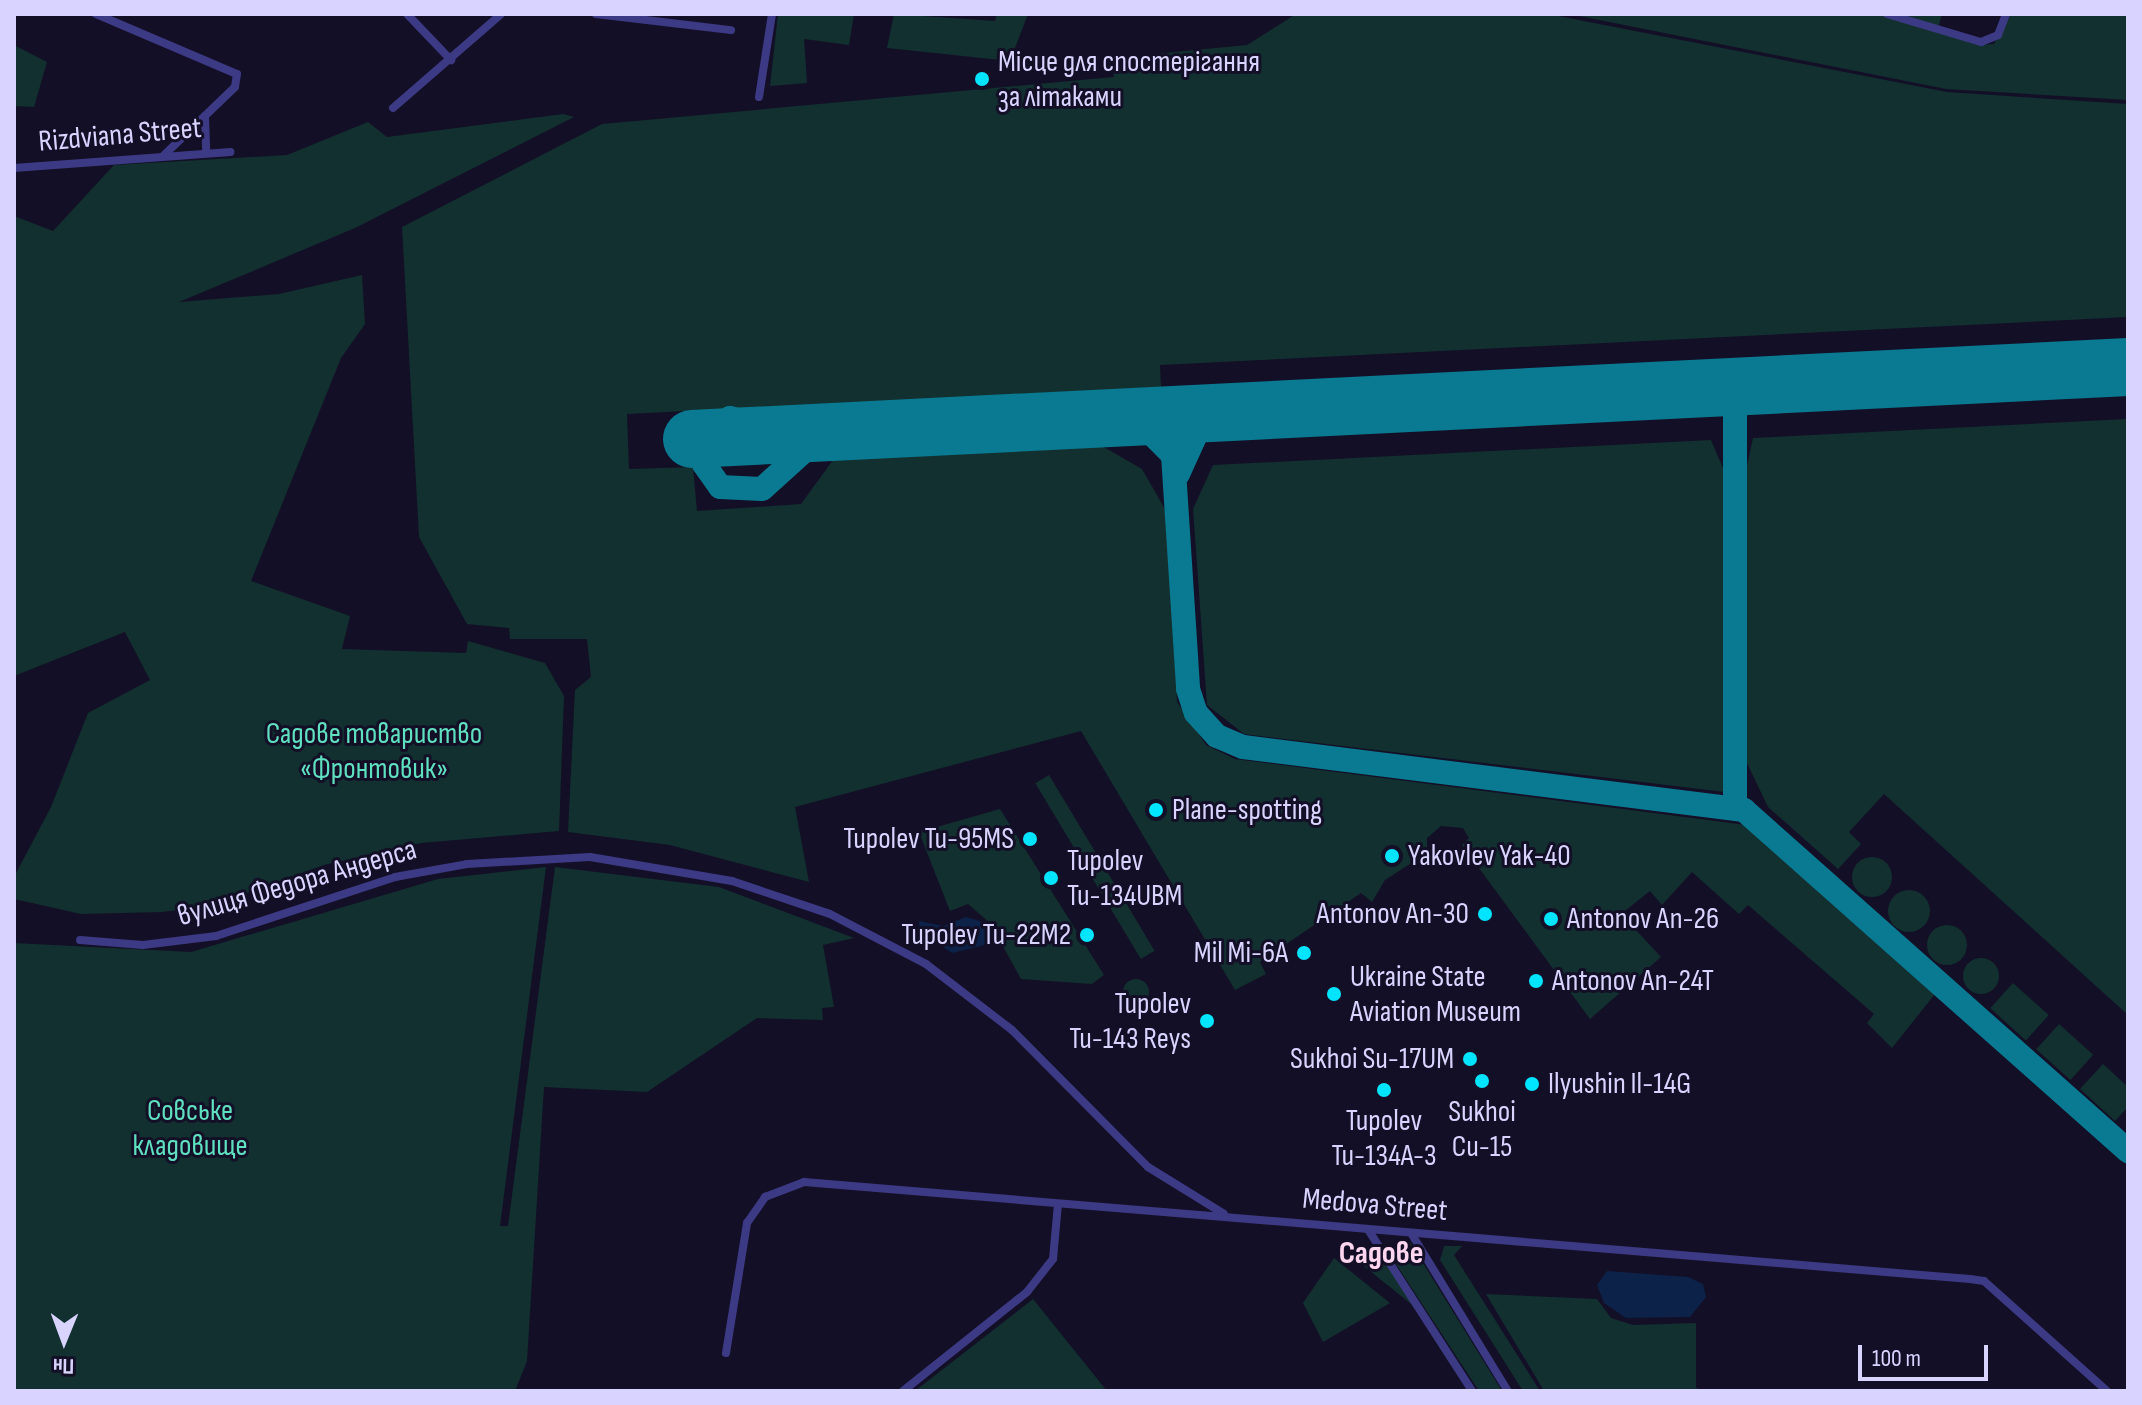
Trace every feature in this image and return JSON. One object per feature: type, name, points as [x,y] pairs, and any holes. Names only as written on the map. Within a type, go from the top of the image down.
[{"type":"street","points":[[96,14],[229,66],[235,87],[164,155]]},
{"type":"street","points":[[407,14],[451,60]]},
{"type":"street","points":[[393,108],[501,14]]},
{"type":"street","points":[[596,14],[731,30]]},
{"type":"street","points":[[759,97],[772,14]]},
{"type":"street","points":[[1887,14],[1981,42],[1992,41],[2006,14]]},
{"type":"street","points":[[205,116],[206,151]]},
{"type":"street","name":"Rizdviana Street","points":[[14,168],[206,151],[230,152]]},
{"type":"street","name":"вулиця Федора Андерса","points":[[80,940],[143,945],[216,936],[395,877],[467,864],[590,857],[732,881],[830,914],[926,964],[1012,1030],[1148,1167],[1228,1217]]},
{"type":"street","name":"Medova Street","points":[[726,1353],[740,1237],[779,1187],[804,1182],[1984,1281],[2107,1391]]},
{"type":"street","points":[[903,1391],[1027,1292],[1053,1259],[1058,1204]]},
{"type":"street","points":[[1369,1231],[1472,1391]]},
{"type":"street","points":[[1411,1233],[1508,1391]]},
{"type":"green space","points":[[778,14],[854,14],[849,45],[804,39],[807,83],[770,86]]},
{"type":"green space","points":[[894,14],[995,21],[997,14],[1028,14],[1010,61],[887,48]]},
{"type":"green space","points":[[1296,14],[1548,14],[1947,92],[2128,104],[2128,317],[1160,365],[1161,387],[627,414],[629,469],[693,467],[697,511],[801,504],[833,460],[1102,446],[1142,469],[1166,511],[1177,702],[1206,745],[1235,759],[1746,825],[1935,994],[1892,1048],[1867,1023],[1874,1014],[1748,905],[1739,914],[1692,872],[1662,905],[1650,891],[1621,914],[1661,957],[1590,1019],[1462,845],[1469,838],[1463,828],[1441,826],[1427,838],[1427,853],[1385,880],[1372,902],[1361,893],[1260,962],[1266,974],[1235,990],[1081,731],[795,807],[809,882],[670,845],[568,832],[575,690],[591,677],[587,639],[510,639],[509,628],[467,624],[419,537],[402,227],[602,124],[1114,77],[1112,58],[1247,45]]},
{"type":"green space","points":[[1569,14],[1942,14],[1937,32],[1979,45],[1994,44],[2010,14],[2128,14],[2128,100],[1946,89]]},
{"type":"green space","points":[[14,45],[47,62],[34,107],[14,106]]},
{"type":"green space","name":"Садове товариство «Фронтовик»","points":[[563,114],[574,117],[355,228],[179,302],[279,294],[362,275],[365,324],[341,358],[251,581],[350,616],[342,649],[466,653],[468,641],[545,663],[564,696],[559,831],[421,843],[324,865],[211,906],[162,912],[81,914],[14,899],[14,877],[51,807],[88,713],[150,680],[125,632],[14,676],[14,216],[53,231],[114,165],[287,155],[368,122],[387,137]]},
{"type":"green space","points":[[2128,419],[2128,1015],[1884,794],[1849,832],[1861,844],[1838,869],[1768,807],[1744,757],[1745,475],[1753,438]]},
{"type":"green space","points":[[1711,440],[1726,475],[1725,792],[1244,734],[1207,705],[1193,509],[1213,465]]},
{"type":"green space","points":[[1049,775],[1155,951],[1141,959],[1035,783]]},
{"type":"green space","points":[[1000,809],[1104,975],[1092,984],[1021,979],[990,923],[968,904],[950,911],[919,832]]},
{"type":"green space","points":[[1872,857],[1886,863],[1892,877],[1886,891],[1872,897],[1858,891],[1852,877],[1858,863]]},
{"type":"green space","name":"Совське кладовище","points":[[546,867],[500,1226],[508,1226],[555,867],[719,887],[854,938],[823,945],[834,1007],[822,1008],[823,1020],[757,1018],[647,1092],[544,1087],[527,1361],[515,1391],[14,1391],[14,943],[191,952],[438,879]]},
{"type":"green space","points":[[1909,890],[1924,896],[1930,911],[1924,926],[1909,932],[1894,926],[1888,911],[1894,896]]},
{"type":"green space","points":[[1947,925],[1961,931],[1967,945],[1961,959],[1947,965],[1933,959],[1927,945],[1933,931]]},
{"type":"green space","points":[[1981,958],[1994,963],[1999,976],[1994,989],[1981,994],[1968,989],[1963,976],[1968,963]]},
{"type":"green space","points":[[1136,979],[1145,983],[1149,992],[1145,1001],[1136,1005],[1127,1001],[1123,992],[1127,983]]},
{"type":"green space","points":[[2013,983],[2049,1015],[2026,1040],[1990,1008]]},
{"type":"green space","points":[[2059,1024],[2093,1055],[2070,1080],[2036,1049]]},
{"type":"green space","points":[[2103,1064],[2128,1087],[2128,1107],[2115,1121],[2080,1089]]},
{"type":"green space","points":[[1410,1242],[1502,1391],[1479,1391],[1394,1261],[1396,1248]]},
{"type":"green space","points":[[1355,1245],[1384,1257],[1433,1334],[1411,1304],[1349,1254]]},
{"type":"green space","points":[[1444,1246],[1462,1246],[1454,1255],[1540,1391],[1523,1391],[1440,1260]]},
{"type":"green space","points":[[1334,1258],[1390,1303],[1323,1342],[1303,1303]]},
{"type":"green space","points":[[1486,1294],[1597,1299],[1611,1318],[1633,1325],[1696,1323],[1696,1388],[1709,1391],[1544,1391]]},
{"type":"green space","points":[[1033,1299],[1107,1391],[915,1391],[929,1380]]},
{"type":"water","points":[[966,917],[986,923],[989,944],[952,953],[920,932],[919,921],[943,926]]},
{"type":"water","points":[[1607,1271],[1688,1277],[1703,1284],[1706,1297],[1690,1317],[1626,1318],[1604,1303],[1597,1285]]},
{"type":"taxiway","points":[[1735,387],[1735,807]]},
{"type":"taxiway","points":[[1178,474],[1199,428],[1237,412]]},
{"type":"taxiway","points":[[792,433],[730,418],[707,434],[704,464],[720,487],[762,489],[812,444],[846,431]]},
{"type":"taxiway","points":[[1097,419],[1143,425],[1173,455],[1188,689],[1196,713],[1217,736],[1243,747],[1744,810],[2128,1151]]},
{"type":"runway","points":[[692,439],[2128,367]]},
{"type":"place","name":"Місце для спостерігання за літаками","points":[[982,79]]},
{"type":"place","name":"Plane-spotting","points":[[1156,810]]},
{"type":"place","name":"Tupolev Tu-95MS","points":[[1030,839]]},
{"type":"place","name":"Yakovlev Yak-40","points":[[1392,856]]},
{"type":"place","name":"Tupolev Tu-134UBM","points":[[1051,878]]},
{"type":"place","name":"Antonov An-30","points":[[1485,914]]},
{"type":"place","name":"Antonov An-26","points":[[1551,919]]},
{"type":"place","name":"Tupolev Tu-22M2","points":[[1087,935]]},
{"type":"place","name":"Mil Mi-6A","points":[[1304,953]]},
{"type":"place","name":"Antonov An-24T","points":[[1536,981]]},
{"type":"place","name":"Ukraine State Aviation Museum","points":[[1334,994]]},
{"type":"place","name":"Tupolev Tu-143 Reys","points":[[1207,1021]]},
{"type":"place","name":"Sukhoi Su-17UM","points":[[1470,1059]]},
{"type":"place","name":"Sukhoi Cu-15","points":[[1482,1081]]},
{"type":"place","name":"Ilyushin Il-14G","points":[[1532,1084]]},
{"type":"place","name":"Tupolev Tu-134A-3","points":[[1384,1090]]},
{"type":"district","name":"Садове","points":[[1381,1254]]}]
